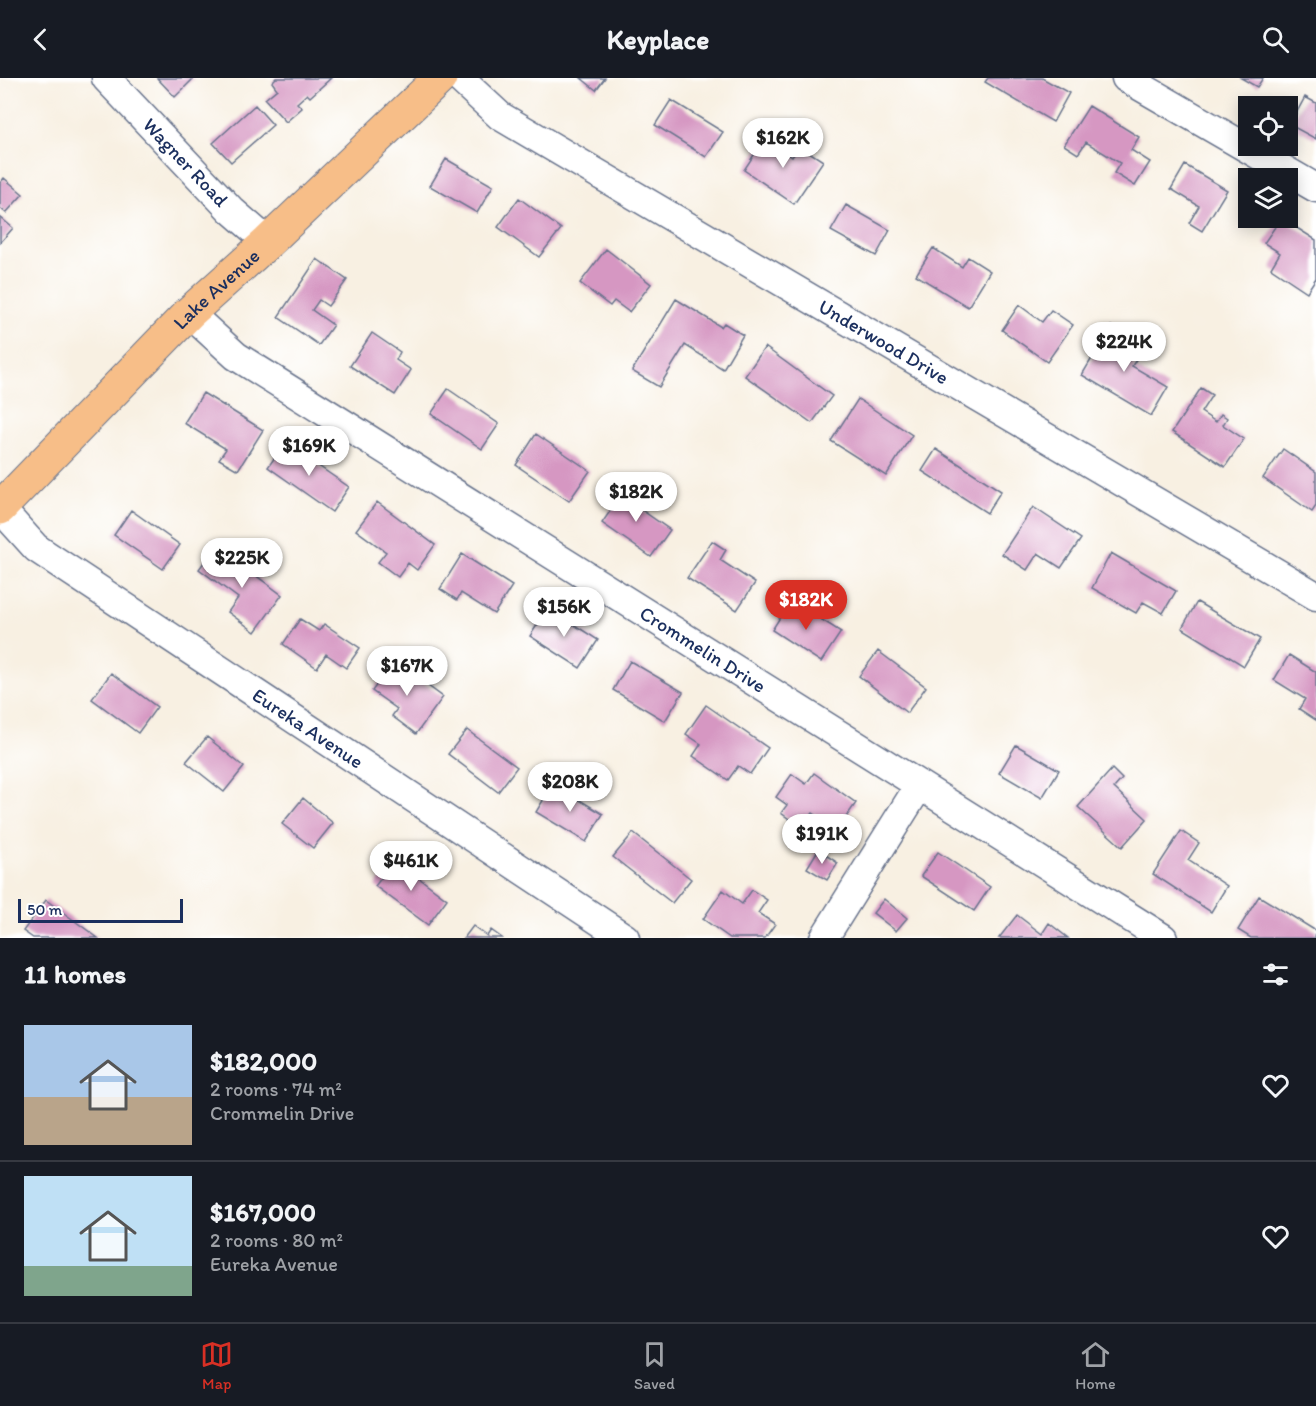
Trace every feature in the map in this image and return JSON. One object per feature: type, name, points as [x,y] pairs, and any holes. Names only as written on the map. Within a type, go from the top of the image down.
[{"type":"main road","name":"Lake Avenue","points":[[0,508],[189,313],[268,242],[440,78]]},
{"type":"street","name":"Wagner Road","points":[[106,78],[231,210],[268,242]]},
{"type":"street","name":"Underwood Drive","points":[[459,78],[500,116],[1316,596]]},
{"type":"street","points":[[1126,78],[1316,188]]},
{"type":"street","name":"Crommelin Drive","points":[[189,313],[236,356],[1163,938]]},
{"type":"street","name":"Eureka Avenue","points":[[0,508],[36,548],[625,938]]},
{"type":"street","points":[[824,938],[919,786]]},
{"type":"building","points":[[157,78],[194,78],[175,97]]},
{"type":"building","points":[[276,78],[331,78],[310,97],[307,94],[297,103],[302,108],[286,122],[265,99],[277,89],[272,82]]},
{"type":"building","points":[[581,78],[605,78],[596,90]]},
{"type":"building","points":[[988,78],[1042,78],[1069,93],[1053,122],[985,82]]},
{"type":"building","points":[[1241,78],[1263,78],[1257,87]]},
{"type":"building","points":[[1305,97],[1316,103],[1316,139],[1298,129],[1298,110]]},
{"type":"building","points":[[671,100],[723,132],[706,157],[655,125]]},
{"type":"building","points":[[255,105],[273,125],[231,162],[213,143]]},
{"type":"building","points":[[1089,106],[1139,137],[1131,150],[1150,162],[1135,186],[1114,173],[1120,163],[1086,142],[1078,154],[1064,145]]},
{"type":"building","points":[[765,138],[792,157],[800,146],[823,161],[794,204],[744,170]]},
{"type":"building","points":[[446,159],[493,186],[477,213],[430,186]]},
{"type":"building","points":[[1185,165],[1227,190],[1202,231],[1189,223],[1199,206],[1171,189]]},
{"type":"building","points":[[4,178],[23,194],[6,213],[0,208],[0,183]]},
{"type":"building","points":[[519,198],[561,229],[539,257],[498,227]]},
{"type":"building","points":[[846,205],[890,230],[876,256],[831,231]]},
{"type":"building","points":[[0,217],[13,228],[0,243]]},
{"type":"building","points":[[1274,228],[1297,228],[1316,240],[1316,278],[1307,292],[1271,268],[1280,253],[1264,243]]},
{"type":"building","points":[[933,248],[962,267],[968,257],[990,271],[968,307],[916,275]]},
{"type":"building","points":[[606,249],[651,284],[629,312],[614,301],[610,306],[580,283]]},
{"type":"building","points":[[317,259],[347,280],[328,306],[319,300],[312,310],[333,325],[319,345],[278,317]]},
{"type":"building","points":[[676,299],[721,327],[724,323],[743,335],[723,369],[685,345],[659,387],[632,371]]},
{"type":"building","points":[[1019,305],[1042,322],[1051,310],[1073,325],[1047,362],[1002,330]]},
{"type":"building","points":[[1111,326],[1133,338],[1129,346],[1140,353],[1132,366],[1168,387],[1151,416],[1082,375]]},
{"type":"building","points":[[372,333],[400,352],[396,360],[411,370],[395,395],[350,366]]},
{"type":"building","points":[[765,347],[832,396],[812,423],[745,376]]},
{"type":"building","points":[[1201,388],[1212,395],[1201,412],[1216,422],[1221,414],[1227,418],[1223,425],[1244,439],[1225,467],[1172,432]]},
{"type":"building","points":[[448,389],[499,424],[482,449],[431,414]]},
{"type":"building","points":[[203,393],[263,430],[238,470],[219,459],[226,449],[184,423]]},
{"type":"building","points":[[858,399],[912,435],[886,476],[831,441]]},
{"type":"building","points":[[536,434],[590,471],[569,501],[516,465]]},
{"type":"building","points":[[285,443],[349,487],[332,512],[268,467]]},
{"type":"building","points":[[936,449],[1001,491],[987,513],[922,471]]},
{"type":"building","points":[[1283,449],[1316,472],[1316,506],[1312,512],[1263,478]]},
{"type":"building","points":[[628,485],[643,495],[636,506],[670,530],[651,557],[602,523]]},
{"type":"building","points":[[377,502],[435,545],[417,570],[408,563],[398,577],[378,562],[386,552],[356,530]]},
{"type":"building","points":[[1033,507],[1081,539],[1061,568],[1038,553],[1027,570],[1002,554]]},
{"type":"building","points":[[131,510],[180,545],[163,569],[114,535]]},
{"type":"building","points":[[712,541],[726,550],[720,560],[755,583],[737,610],[687,578]]},
{"type":"building","points":[[216,546],[282,595],[255,632],[228,612],[238,598],[199,569]]},
{"type":"building","points":[[1111,553],[1176,591],[1163,613],[1143,602],[1136,613],[1092,588]]},
{"type":"building","points":[[462,554],[512,586],[494,614],[461,593],[457,600],[440,589]]},
{"type":"building","points":[[791,600],[841,632],[821,662],[772,630]]},
{"type":"building","points":[[1197,602],[1260,639],[1244,666],[1182,628]]},
{"type":"building","points":[[548,608],[598,640],[580,668],[530,636]]},
{"type":"building","points":[[300,619],[319,631],[324,624],[360,648],[346,668],[326,654],[317,668],[283,644]]},
{"type":"building","points":[[878,651],[926,687],[907,713],[859,676]]},
{"type":"building","points":[[1289,655],[1316,672],[1316,720],[1299,709],[1305,699],[1274,680]]},
{"type":"building","points":[[394,661],[443,697],[416,734],[392,716],[397,709],[372,691]]},
{"type":"building","points":[[630,661],[683,692],[665,721],[613,690]]},
{"type":"building","points":[[111,673],[157,707],[138,733],[92,699]]},
{"type":"building","points":[[706,705],[768,748],[750,774],[738,766],[728,780],[693,756],[701,744],[686,734]]},
{"type":"building","points":[[467,730],[517,767],[498,792],[448,754]]},
{"type":"building","points":[[207,737],[244,767],[224,792],[186,762]]},
{"type":"building","points":[[1016,745],[1059,770],[1042,798],[999,773]]},
{"type":"building","points":[[1112,769],[1122,779],[1114,788],[1147,819],[1122,847],[1078,807]]},
{"type":"building","points":[[814,773],[856,803],[837,830],[813,813],[802,828],[781,813],[787,805],[776,797],[792,774],[806,784]]},
{"type":"building","points":[[553,784],[603,814],[586,842],[536,812]]},
{"type":"building","points":[[303,798],[333,823],[313,848],[282,824]]},
{"type":"building","points":[[1181,831],[1199,843],[1188,860],[1227,886],[1211,912],[1153,874]]},
{"type":"building","points":[[633,833],[691,879],[672,903],[613,857]]},
{"type":"building","points":[[818,850],[838,863],[827,880],[807,868]]},
{"type":"building","points":[[938,852],[990,887],[974,911],[921,876]]},
{"type":"building","points":[[395,860],[447,899],[428,925],[375,886]]},
{"type":"building","points":[[723,890],[742,904],[752,890],[767,900],[758,913],[775,924],[765,938],[730,938],[703,919]]},
{"type":"building","points":[[1259,896],[1316,931],[1315,938],[1251,938],[1238,930]]},
{"type":"building","points":[[884,899],[907,918],[896,931],[873,913]]},
{"type":"building","points":[[46,900],[98,938],[33,938],[23,931]]},
{"type":"building","points":[[1017,915],[1042,934],[1049,923],[1068,938],[999,938]]},
{"type":"building","points":[[473,926],[487,936],[491,930],[502,938],[464,938]]}]
